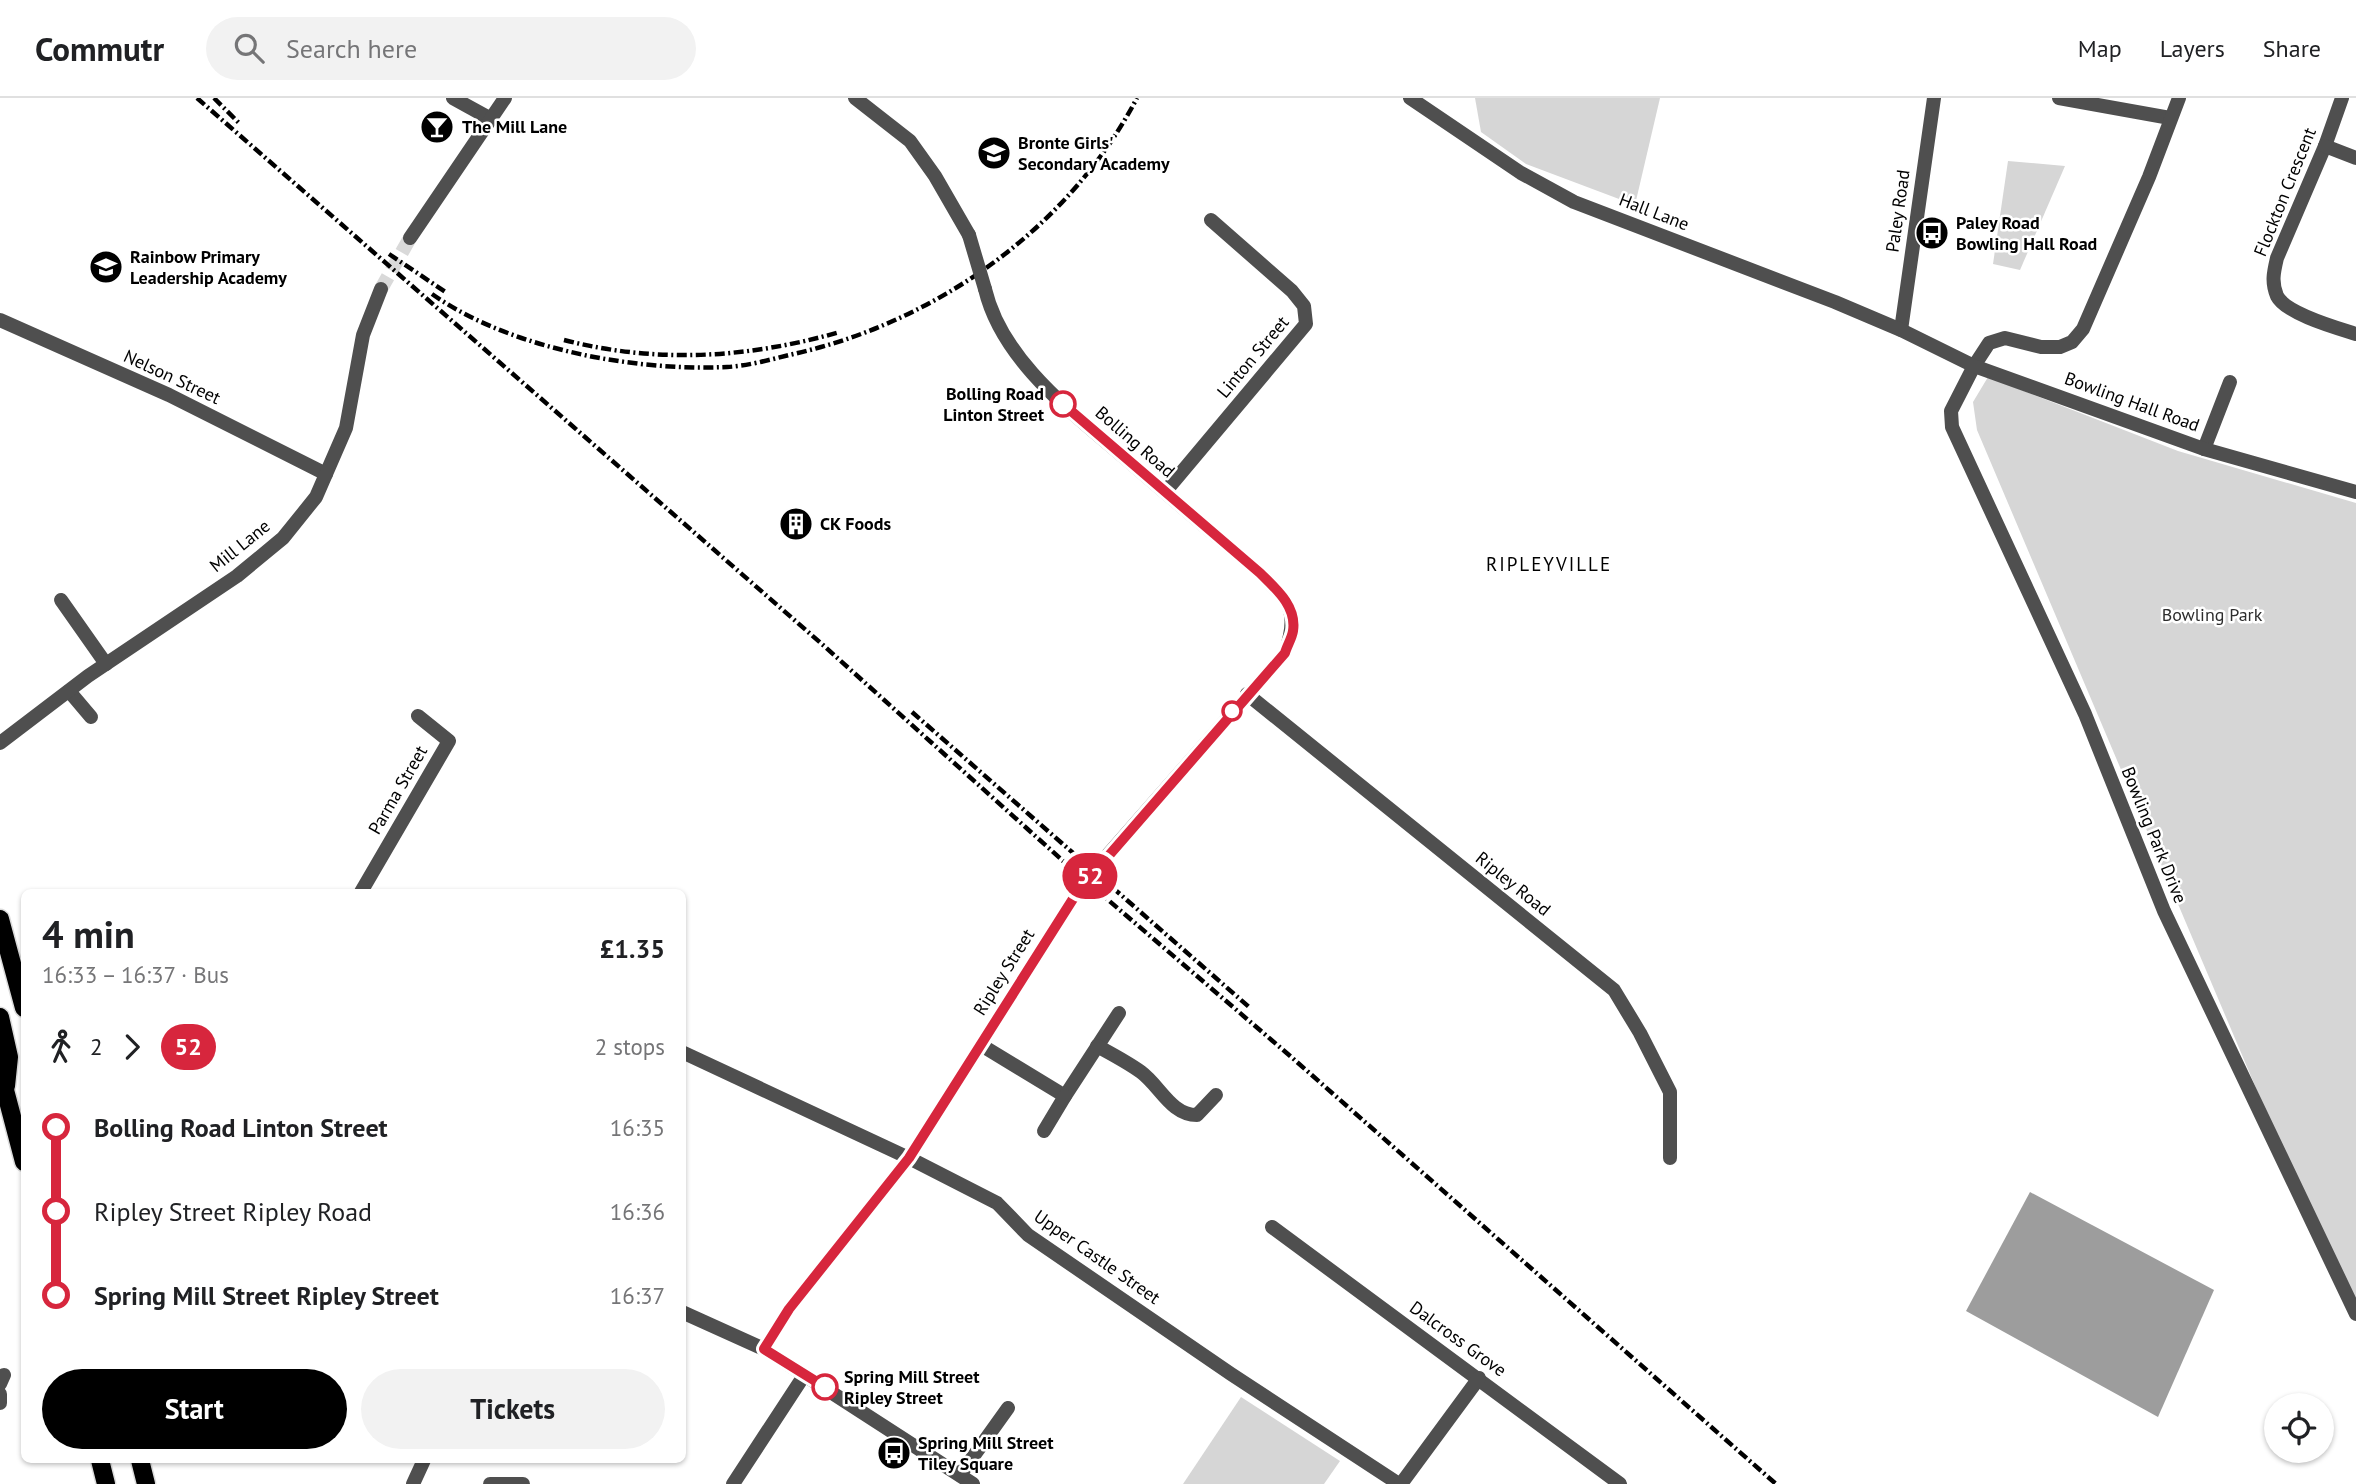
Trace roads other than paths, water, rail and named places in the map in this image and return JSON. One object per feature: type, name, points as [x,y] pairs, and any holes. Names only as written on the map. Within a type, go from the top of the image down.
[{"type":"main road","points":[[0,919],[21,993]]},
{"type":"main road","points":[[0,1017],[9,1057],[5,1093]]},
{"type":"main road","points":[[0,1071],[21,1151]]},
{"type":"main road","points":[[101,1463],[106,1484]]},
{"type":"street","points":[[453,98],[491,119]]},
{"type":"street","points":[[410,238],[505,98]]},
{"type":"street","name":"Bolling Road","points":[[855,98],[910,141],[935,176],[969,235],[989,306],[1014,349],[1042,386],[1260,573],[1284,598],[1291,614],[1293,629]]},
{"type":"street","name":"Hall Lane","points":[[1410,98],[1521,173],[1574,202],[1901,330]]},
{"type":"street","name":"Paley Road","points":[[1901,330],[1934,98]]},
{"type":"street","points":[[2065,98],[2170,118],[2179,98]]},
{"type":"street","name":"Flockton Crescent","points":[[2342,98],[2325,146],[2277,258],[2272,277],[2278,298],[2294,310],[2334,328],[2356,334]]},
{"type":"street","name":"Bowling Park Drive","points":[[2170,118],[2149,177],[2083,329],[2072,342],[2060,347],[2041,347],[2005,338],[1989,343],[1951,411],[1952,427],[2085,714],[2164,911],[2356,1314]]},
{"type":"street","points":[[2325,146],[2356,158]]},
{"type":"street","name":"Linton Street","points":[[1164,492],[1306,324],[1304,306],[1292,291],[1211,220]]},
{"type":"street","name":"Mill Lane","points":[[0,743],[106,664],[237,576],[283,538],[316,498],[346,428],[363,335],[381,289]]},
{"type":"street","name":"Nelson Street","points":[[0,320],[169,395],[326,474]]},
{"type":"street","name":"Bowling Hall Road","points":[[1901,330],[1974,366],[2204,449],[2356,492]]},
{"type":"street","points":[[2204,449],[2230,382]]},
{"type":"street","points":[[61,600],[106,664]]},
{"type":"street","name":"Ripley Street","points":[[764,1349],[789,1309],[909,1158],[1078,891],[1285,653],[1293,629]]},
{"type":"street","points":[[69,691],[91,717]]},
{"type":"street","name":"Ripley Road","points":[[1247,694],[1614,990],[1670,1092],[1670,1158]]},
{"type":"street","name":"Parma Street","points":[[362,889],[449,741],[418,716]]},
{"type":"street","points":[[1044,1131],[1119,1013]]},
{"type":"street","points":[[981,1045],[1065,1096]]},
{"type":"street","points":[[1097,1046],[1143,1073],[1162,1091],[1167,1100],[1183,1113],[1197,1115],[1216,1095]]},
{"type":"street","name":"Upper Castle Street","points":[[686,1054],[909,1158],[997,1203],[1028,1235],[1231,1374],[1400,1484]]},
{"type":"street","name":"Dalcross Grove","points":[[1272,1227],[1620,1484]]},
{"type":"street","points":[[686,1314],[764,1349],[973,1484]]},
{"type":"street","points":[[733,1484],[805,1374]]},
{"type":"street","points":[[1400,1484],[1479,1378]]},
{"type":"street","points":[[0,1394],[0,1403]]},
{"type":"street","points":[[960,1475],[1008,1408]]},
{"type":"street","points":[[413,1484],[423,1463]]},
{"type":"street","points":[[490,1484],[523,1484]]},
{"type":"tunnel","points":[[381,289],[410,238]]},
{"type":"railway","points":[[197,98],[823,645],[1072,869],[1289,1055],[1776,1484]]},
{"type":"railway","points":[[214,98],[240,124]]},
{"type":"railway","points":[[432,294],[489,326],[531,341],[594,357],[643,364],[735,366],[766,361],[842,340],[894,320],[944,295],[991,264],[1035,229],[1074,189],[1108,146],[1137,98]]},
{"type":"railway","points":[[389,254],[447,293]]},
{"type":"railway","points":[[564,340],[634,353],[703,355],[771,348],[840,332]]},
{"type":"railway","points":[[912,712],[1249,1007]]},
{"type":"place","name":"The Mill Lane","points":[[437,127]]},
{"type":"place","name":"Bronte Girls' Secondary Academy","points":[[994,153]]},
{"type":"place","name":"Paley Road Bowling Hall Road","points":[[1932,233]]},
{"type":"place","name":"Rainbow Primary Leadership Academy","points":[[106,267]]},
{"type":"place","name":"Bolling Road Linton Street","points":[[1063,404]]},
{"type":"place","name":"CK Foods","points":[[796,524]]},
{"type":"place","name":"Spring Mill Street Ripley Street","points":[[825,1387]]},
{"type":"place","name":"Spring Mill Street Tiley Square","points":[[894,1453]]},
{"type":"district","name":"RIPLEYVILLE","points":[[1549,564]]},
{"type":"park label","name":"Bowling Park","points":[[2212,615]]}]
